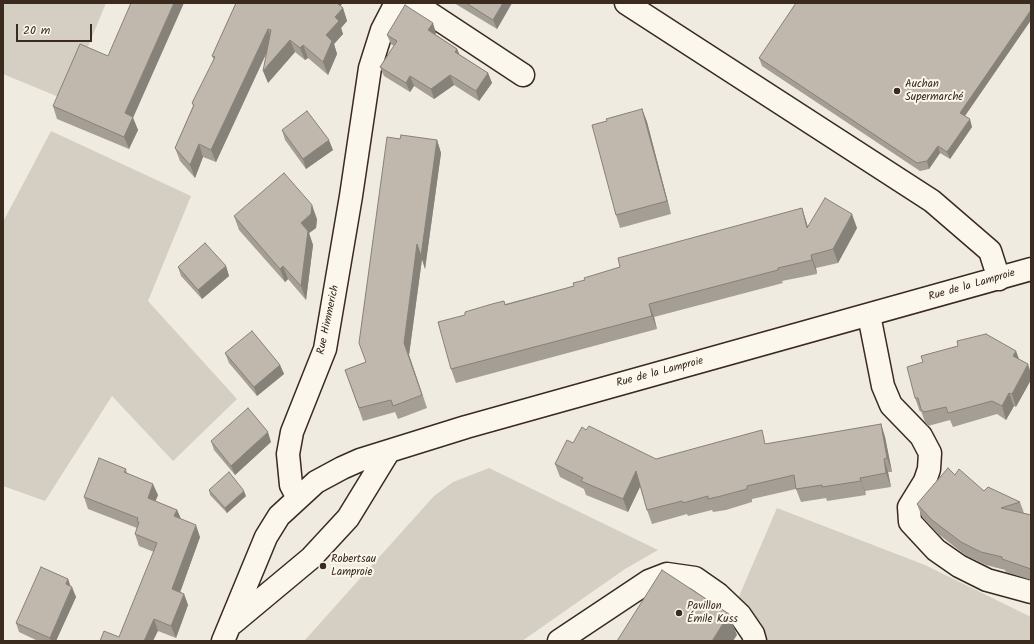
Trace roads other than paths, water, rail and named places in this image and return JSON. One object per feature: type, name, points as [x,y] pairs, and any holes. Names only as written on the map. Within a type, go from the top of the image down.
[{"type":"street","name":"Rue Himmerich","points":[[298,498],[290,485],[288,454],[292,432],[325,349],[352,196],[370,68],[382,30],[396,3]]},
{"type":"street","points":[[414,3],[523,75]]},
{"type":"street","points":[[626,3],[932,201],[990,251],[1000,279]]},
{"type":"street","name":"Rue de la Lamproie","points":[[298,498],[316,482],[342,468],[389,451],[466,427],[1000,279],[1031,269]]},
{"type":"street","points":[[869,315],[883,386],[891,405],[921,436],[930,453],[929,469],[925,481],[909,507],[910,522],[936,550],[959,566],[987,580],[1031,592]]},
{"type":"street","points":[[227,633],[312,558],[343,524],[389,451]]},
{"type":"street","points":[[227,633],[266,537],[279,516],[298,498]]},
{"type":"street","points":[[559,641],[649,582],[667,574],[696,578],[718,594],[740,615],[753,634],[755,641]]},
{"type":"place","name":"Auchan Supermarché","points":[[897,91]]},
{"type":"place","name":"Robertsau Lamproie","points":[[323,566]]},
{"type":"place","name":"Pavillon Émile Kuss","points":[[679,613]]}]
